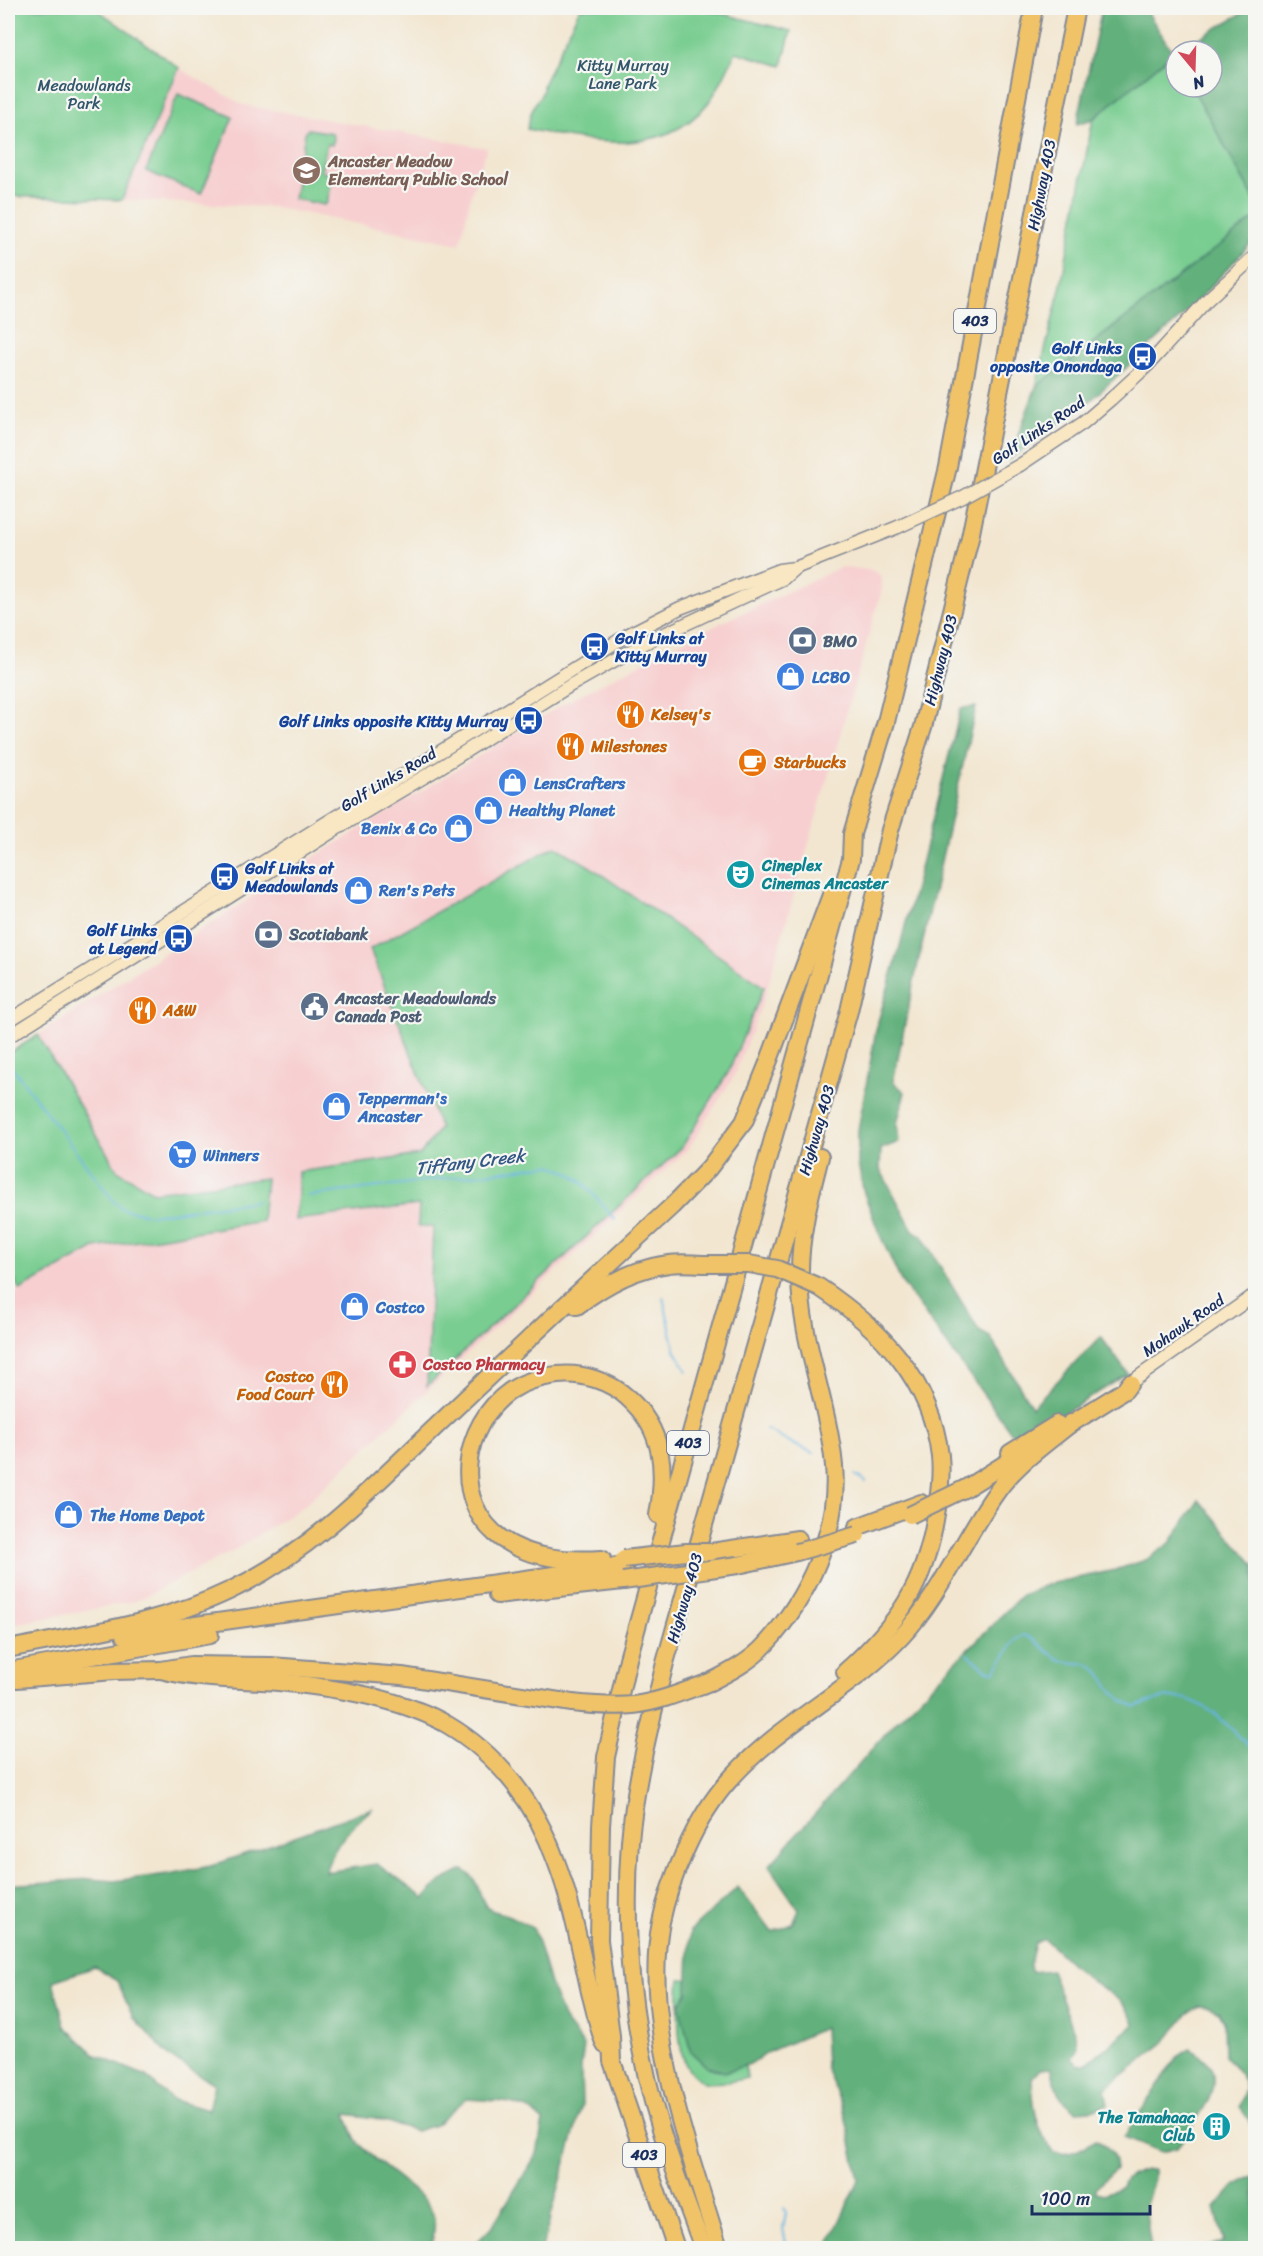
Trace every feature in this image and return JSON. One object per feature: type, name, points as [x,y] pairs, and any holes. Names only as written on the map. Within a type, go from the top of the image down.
[{"type":"highway","name":"403","points":[[676,2248],[612,2061],[599,1940],[600,1826],[606,1757],[628,1659],[652,1570],[851,859],[852,834],[886,722],[948,467],[1034,8]]},
{"type":"highway","name":"Highway 403","points":[[703,2248],[660,2127],[644,2059],[634,1999],[629,1930],[630,1840],[642,1759],[665,1663],[849,1011],[890,830],[923,727],[970,538],[1076,8]]},
{"type":"highway","points":[[8,1650],[168,1615],[232,1590],[263,1573],[341,1516],[679,1198],[709,1168],[744,1122],[802,975],[852,834]]},
{"type":"highway","points":[[8,1680],[93,1672],[161,1670],[191,1665],[271,1666],[402,1676],[572,1703],[612,1706],[635,1705],[662,1698],[710,1682],[737,1668],[765,1645],[798,1603],[823,1552],[832,1503],[834,1467],[820,1385],[809,1348],[800,1278],[809,1199],[848,1040],[849,1011]]},
{"type":"highway","points":[[529,1340],[592,1295],[634,1272],[669,1264],[749,1264],[777,1269],[819,1287],[871,1326],[908,1370],[936,1431],[940,1457],[941,1478],[930,1551],[918,1581],[890,1627],[800,1716]]},
{"type":"highway","points":[[624,1568],[530,1553],[501,1538],[482,1519],[473,1502],[467,1478],[467,1460],[480,1423],[495,1404],[511,1390],[539,1378],[567,1374],[592,1378],[620,1390],[639,1407],[655,1435],[663,1466],[663,1488],[653,1547],[652,1570]]},
{"type":"highway","points":[[966,1484],[1121,1383],[1130,1383]]},
{"type":"highway","points":[[8,1650],[624,1568],[738,1565],[857,1531],[916,1509],[966,1484],[1071,1424],[1125,1390],[1130,1383]]},
{"type":"highway","points":[[719,2248],[676,2104],[661,2031],[657,1956],[660,1924],[670,1883],[705,1810],[733,1776],[776,1735],[872,1664],[902,1636],[941,1584],[998,1490],[1018,1467],[1071,1424]]},
{"type":"highway","points":[[8,1671],[248,1628],[456,1600],[624,1568],[686,1552],[711,1552],[741,1547],[798,1546]]},
{"type":"highway","points":[[161,1670],[185,1677],[234,1678],[305,1685],[378,1698],[448,1725],[488,1756],[523,1794],[546,1836],[566,1892],[601,2035],[612,2061]]},
{"type":"main road","name":"Golf Links Road","points":[[8,1021],[629,634],[680,608],[779,570],[795,568],[898,527],[963,497],[1020,465],[1083,423],[1111,399],[1148,365],[1208,299],[1256,255]]},
{"type":"main road","name":"Golf Links Road","points":[[8,1036],[571,685],[645,643],[784,578],[795,568]]},
{"type":"main road","points":[[413,783],[425,770],[427,759]]},
{"type":"main road","points":[[321,839],[328,820]]},
{"type":"main road","name":"Mohawk Road","points":[[1130,1383],[1256,1294]]},
{"type":"shaded area","name":"Ancaster Meadow Elementary Public School","points":[[179,68],[243,105],[487,148],[472,192],[460,244],[273,207],[122,200]]},
{"type":"shaded area","points":[[841,567],[872,570],[881,576],[882,589],[764,999],[734,1076],[688,1149],[302,1507],[233,1551],[136,1601],[8,1625],[8,1298],[95,1248],[262,1221],[266,1179],[153,1192],[117,1170],[38,1035],[306,862],[563,704],[689,638]]},
{"type":"green space","name":"Meadowlands Park","points":[[8,8],[95,8],[179,68],[122,200],[8,196]]},
{"type":"green space","name":"Kitty Murray Lane Park","points":[[580,8],[700,8],[791,31],[782,66],[736,52],[715,93],[697,115],[677,129],[654,138],[629,142],[604,142],[527,129],[543,85]]},
{"type":"green space","points":[[1102,8],[1145,8],[1164,39],[1164,60],[1093,119],[1077,124]]},
{"type":"green space","points":[[1251,8],[1256,8],[1255,201],[1199,99],[1224,99],[1224,39],[1198,39]]},
{"type":"green space","points":[[1164,60],[1164,99],[1199,99],[1255,201],[1255,218],[1036,387],[1061,285],[1093,119]]},
{"type":"green space","points":[[178,94],[233,117],[201,194],[146,171]]},
{"type":"green space","points":[[308,129],[332,133],[334,139],[332,145],[327,144],[321,171],[330,173],[329,178],[332,179],[327,203],[324,205],[294,199],[305,133]]},
{"type":"green space","points":[[1255,218],[1255,239],[1190,309],[1089,402],[1009,460],[1036,387]]},
{"type":"green space","points":[[976,707],[893,1082],[905,1092],[897,1124],[899,1142],[881,1149],[880,1169],[913,1230],[922,1236],[979,1331],[990,1337],[1032,1407],[1101,1337],[1128,1374],[1018,1442],[901,1281],[864,1193],[858,1164],[858,1130],[877,1025],[899,950],[961,708]]},
{"type":"green space","points":[[555,846],[589,866],[764,987],[728,1073],[682,1147],[427,1386],[433,1227],[418,1226],[419,1205],[295,1220],[298,1172],[420,1155],[440,1128],[370,949]]},
{"type":"green space","points":[[38,1035],[117,1170],[153,1192],[266,1178],[262,1221],[95,1248],[20,1290],[8,1270],[8,1054]]},
{"type":"green space","points":[[1199,1500],[1255,1566],[1256,2054],[1251,2055],[1255,2059],[1255,2090],[1252,2092],[1255,2099],[1255,2132],[1240,2106],[1245,2087],[1240,2074],[1225,2056],[1224,2021],[1219,2012],[1209,2007],[1199,2006],[1186,2015],[1166,2041],[1105,2089],[1108,2104],[1092,2110],[1076,2111],[1061,2098],[1050,2068],[1040,2069],[1032,2078],[1033,2098],[1039,2127],[1054,2153],[1071,2153],[1096,2140],[1108,2148],[1113,2155],[1116,2169],[1095,2188],[1095,2192],[1104,2194],[1122,2187],[1127,2179],[1135,2174],[1154,2170],[1154,2179],[1145,2207],[1151,2248],[827,2248],[859,2180],[845,2114],[826,2068],[824,2028],[768,2052],[750,2064],[725,2072],[707,2067],[691,2052],[679,2005],[687,1993],[690,1931],[738,1887],[772,1932],[793,1924],[799,1910],[769,1866],[893,1725],[1022,1595],[1049,1584],[1115,1570],[1146,1560],[1170,1543]],"holes":[[[1044,1939],[1083,1974],[1120,2001],[1131,2016],[1134,2025],[1087,2063],[1080,2065],[1072,2059],[1077,2049],[1076,2037],[1051,1970],[1031,1972],[1030,1964],[1035,1943]]]},
{"type":"green space","points":[[373,1808],[344,1837],[333,1853],[325,1872],[377,1864],[424,1898],[441,1881],[463,1870],[475,1881],[488,1908],[511,1916],[534,1929],[551,1987],[564,2020],[584,2046],[581,2067],[582,2105],[542,2248],[471,2248],[491,2228],[537,2154],[543,2121],[527,2109],[508,2102],[466,2099],[435,2125],[416,2131],[375,2118],[346,2114],[353,2134],[366,2152],[428,2204],[432,2211],[434,2225],[431,2248],[8,2248],[8,1885],[90,1879],[114,1881],[211,1866]],"holes":[[[95,1967],[117,1981],[133,2017],[170,2057],[214,2084],[208,2110],[171,2099],[146,2076],[96,2055],[65,2026],[53,1981]]]},
{"type":"green space","points":[[680,1979],[693,1980],[742,2049],[747,2078],[728,2082],[703,2083],[688,2069],[683,2058],[679,2036]]},
{"type":"green space","points":[[1190,2049],[1205,2059],[1212,2071],[1213,2083],[1210,2096],[1203,2109],[1177,2148],[1161,2152],[1124,2137],[1176,2058]]},
{"type":"green space","points":[[1255,2175],[1255,2248],[1200,2248],[1224,2242],[1215,2208],[1236,2185]]},
{"type":"waterway","name":"Tiffany Creek","points":[[9,1063],[115,1203],[123,1209],[151,1215],[257,1201]]},
{"type":"waterway","name":"Tiffany Creek","points":[[308,1196],[550,1165],[580,1180],[615,1219]]},
{"type":"waterway","name":"Tiffany Creek","points":[[663,1297],[675,1350],[687,1371]]},
{"type":"waterway","name":"Tiffany Creek","points":[[766,1429],[814,1453]]},
{"type":"waterway","name":"Tiffany Creek","points":[[855,1475],[866,1482]]},
{"type":"waterway","name":"Tiffany Creek","points":[[968,1654],[987,1670],[995,1671],[1015,1640],[1024,1635],[1030,1637],[1061,1660],[1092,1666],[1117,1696],[1135,1707],[1167,1697],[1197,1703],[1218,1717],[1256,1753]]},
{"type":"waterway","points":[[784,2208],[786,2213],[783,2229],[787,2248]]},
{"type":"place","name":"Ancaster Meadow Elementary Public School","points":[[307,170]]},
{"type":"place","name":"Golf Links opposite Onondaga","points":[[1143,357]]},
{"type":"place","name":"BMO","points":[[802,641]]},
{"type":"place","name":"Golf Links at Kitty Murray","points":[[594,647]]},
{"type":"place","name":"LCBO","points":[[791,677]]},
{"type":"place","name":"Kelsey's","points":[[630,714]]},
{"type":"place","name":"Golf Links opposite Kitty Murray","points":[[529,721]]},
{"type":"place","name":"Milestones","points":[[570,746]]},
{"type":"place","name":"Starbucks","points":[[753,762]]},
{"type":"place","name":"LensCrafters","points":[[513,783]]},
{"type":"place","name":"Healthy Planet","points":[[488,810]]},
{"type":"place","name":"Benix & Co","points":[[458,828]]},
{"type":"place","name":"Cineplex Cinemas Ancaster","points":[[741,874]]},
{"type":"place","name":"Golf Links at Meadowlands","points":[[224,877]]},
{"type":"place","name":"Ren's Pets","points":[[358,890]]},
{"type":"place","name":"Scotiabank","points":[[268,934]]},
{"type":"place","name":"Golf Links at Legend","points":[[178,939]]},
{"type":"place","name":"Ancaster Meadowlands Canada Post","points":[[314,1007]]},
{"type":"place","name":"A&W","points":[[142,1010]]},
{"type":"place","name":"Tepperman's Ancaster","points":[[337,1107]]},
{"type":"place","name":"Winners","points":[[182,1155]]},
{"type":"place","name":"Costco","points":[[355,1307]]},
{"type":"place","name":"Costco Pharmacy","points":[[402,1364]]},
{"type":"place","name":"Costco Food Court","points":[[335,1385]]},
{"type":"place","name":"The Home Depot","points":[[69,1515]]},
{"type":"place","name":"The Tamahaac Club","points":[[1216,2126]]}]
